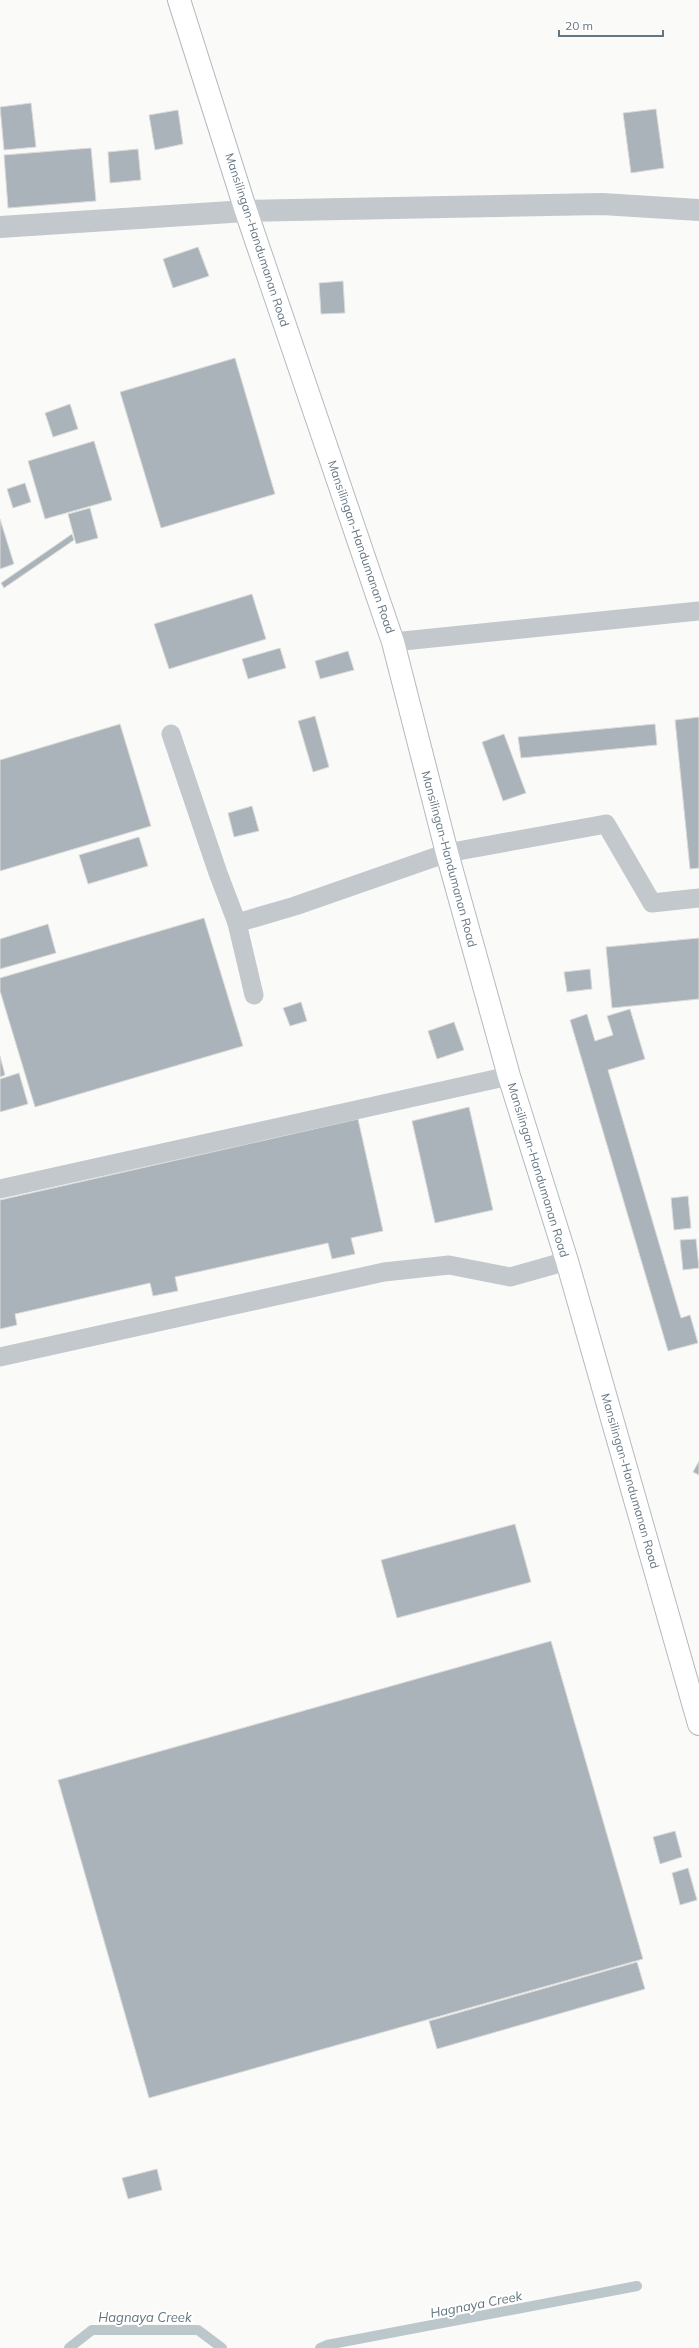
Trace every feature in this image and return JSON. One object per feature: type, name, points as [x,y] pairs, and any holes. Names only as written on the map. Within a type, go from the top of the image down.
[{"type":"street","name":"Mansilingan-Handumanan Road","points":[[179,0],[246,211],[393,642],[447,853],[509,1076],[567,1261],[699,1724]]},
{"type":"street","points":[[0,227],[246,211],[602,204],[699,210]]},
{"type":"lane","points":[[393,642],[699,611]]},
{"type":"lane","points":[[171,734],[218,873],[237,923],[254,995]]},
{"type":"lane","points":[[237,923],[295,906],[447,853],[606,824],[652,903],[699,898]]},
{"type":"lane","points":[[0,1189],[509,1076]]},
{"type":"lane","points":[[0,1357],[384,1272],[449,1265],[510,1277],[567,1261]]},
{"type":"building","points":[[31,103],[36,147],[4,150],[0,107]]},
{"type":"building","points":[[656,109],[664,168],[631,173],[623,113]]},
{"type":"building","points":[[178,110],[183,144],[155,150],[149,115]]},
{"type":"building","points":[[91,148],[96,201],[8,208],[4,155]]},
{"type":"building","points":[[138,149],[141,180],[110,183],[108,152]]},
{"type":"building","points":[[198,247],[209,276],[173,288],[163,259]]},
{"type":"building","points":[[343,281],[345,313],[321,314],[319,283]]},
{"type":"building","points":[[235,358],[275,494],[161,528],[120,392]]},
{"type":"building","points":[[70,404],[78,429],[53,437],[45,413]]},
{"type":"building","points":[[94,441],[112,500],[45,519],[28,461]]},
{"type":"building","points":[[25,483],[31,502],[13,508],[7,489]]},
{"type":"building","points":[[90,508],[98,538],[76,544],[68,514]]},
{"type":"building","points":[[0,519],[14,564],[0,569]]},
{"type":"building","points":[[72,534],[74,540],[4,588],[1,583]]},
{"type":"building","points":[[252,594],[266,639],[169,669],[154,624]]},
{"type":"building","points":[[280,648],[286,668],[248,679],[242,659]]},
{"type":"building","points":[[348,651],[354,670],[320,679],[315,661]]},
{"type":"building","points":[[315,716],[329,767],[313,772],[298,721]]},
{"type":"building","points":[[699,717],[699,868],[690,869],[675,720]]},
{"type":"building","points":[[120,724],[151,826],[0,871],[0,760]]},
{"type":"building","points":[[655,724],[657,745],[521,758],[518,737]]},
{"type":"building","points":[[504,734],[526,793],[503,801],[482,742]]},
{"type":"building","points":[[252,806],[259,831],[234,837],[228,813]]},
{"type":"building","points":[[139,837],[148,866],[88,884],[79,855]]},
{"type":"building","points":[[204,918],[243,1046],[35,1107],[0,991],[0,978]]},
{"type":"building","points":[[48,924],[56,953],[0,969],[0,939]]},
{"type":"building","points":[[699,938],[699,999],[612,1008],[606,947]]},
{"type":"building","points":[[590,969],[592,989],[567,992],[564,972]]},
{"type":"building","points":[[301,1002],[307,1021],[290,1026],[283,1008]]},
{"type":"building","points":[[630,1009],[645,1059],[608,1070],[681,1318],[690,1315],[698,1343],[668,1351],[570,1020],[587,1014],[595,1041],[613,1035],[607,1016]]},
{"type":"building","points":[[454,1022],[464,1050],[437,1059],[428,1031]]},
{"type":"building","points":[[0,1056],[5,1075],[0,1077]]},
{"type":"building","points":[[19,1073],[28,1104],[0,1112],[0,1079]]},
{"type":"building","points":[[469,1107],[493,1210],[435,1223],[412,1121]]},
{"type":"building","points":[[358,1119],[383,1231],[351,1238],[355,1254],[332,1259],[328,1243],[175,1277],[178,1291],[153,1296],[150,1283],[15,1314],[17,1325],[0,1329],[0,1200]]},
{"type":"building","points":[[688,1196],[691,1228],[674,1230],[671,1198]]},
{"type":"building","points":[[696,1239],[699,1268],[683,1270],[680,1240]]},
{"type":"building","points":[[699,1461],[699,1475],[693,1472]]},
{"type":"building","points":[[515,1524],[531,1582],[397,1618],[381,1560]]},
{"type":"building","points":[[551,1641],[643,1959],[149,2098],[58,1780]]},
{"type":"building","points":[[675,1831],[682,1857],[660,1864],[653,1837]]},
{"type":"building","points":[[688,1868],[697,1900],[680,1905],[672,1873]]},
{"type":"building","points":[[637,1962],[645,1989],[437,2049],[429,2021]]},
{"type":"building","points":[[157,2169],[162,2190],[128,2199],[122,2178]]},
{"type":"waterway","name":"Hagnaya Creek","points":[[320,2348],[327,2345],[637,2286]]},
{"type":"waterway","name":"Hagnaya Creek","points":[[69,2348],[92,2330],[198,2330],[222,2348]]}]
